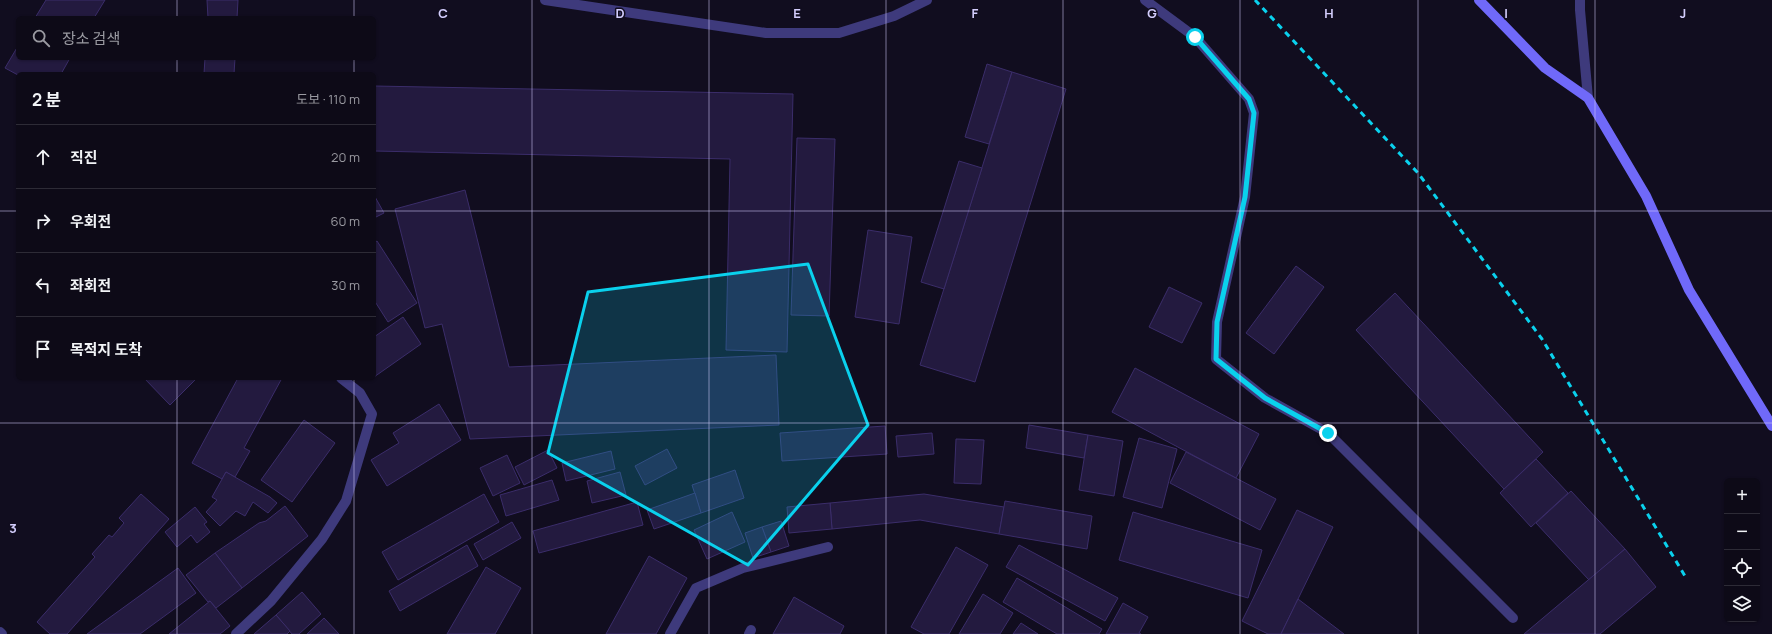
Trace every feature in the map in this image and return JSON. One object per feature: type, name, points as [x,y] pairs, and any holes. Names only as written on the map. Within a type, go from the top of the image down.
[{"type":"street","points":[[545,0],[766,33],[839,33],[894,16],[927,0]]},
{"type":"street","points":[[1145,0],[1195,37],[1249,99],[1254,113],[1245,197],[1217,322],[1216,359],[1265,398],[1328,433],[1513,618]]},
{"type":"street","points":[[1479,0],[1544,68],[1588,98],[1646,196],[1689,290],[1772,426]]},
{"type":"street","points":[[1580,0],[1588,98]]},
{"type":"street","points":[[236,634],[271,601],[322,538],[346,501],[372,414],[360,393],[344,380]]},
{"type":"street","points":[[670,634],[696,588],[743,568],[828,547]]},
{"type":"highlighted area","points":[[808,264],[868,425],[748,565],[548,453],[588,292]]},
{"type":"building","points":[[46,0],[105,0],[95,16],[36,16]]},
{"type":"building","points":[[207,0],[238,0],[237,16],[208,16]]},
{"type":"building","points":[[16,49],[16,60],[69,60],[62,72],[16,72],[16,74],[5,68]]},
{"type":"building","points":[[205,60],[235,60],[234,72],[204,72]]},
{"type":"building","points":[[987,64],[1012,72],[989,144],[965,137]]},
{"type":"building","points":[[1012,72],[1066,89],[975,382],[920,365]]},
{"type":"building","points":[[376,86],[793,94],[787,352],[726,350],[730,159],[376,151]]},
{"type":"building","points":[[797,138],[835,139],[829,316],[791,315]]},
{"type":"building","points":[[959,161],[982,168],[944,289],[921,282]]},
{"type":"building","points":[[465,190],[509,367],[776,355],[779,425],[470,439],[442,324],[425,328],[395,209]]},
{"type":"building","points":[[376,199],[384,213],[376,217]]},
{"type":"building","points":[[868,230],[912,237],[899,324],[855,317]]},
{"type":"building","points":[[377,241],[417,303],[388,322],[376,303]]},
{"type":"building","points":[[1296,266],[1324,287],[1274,354],[1246,333]]},
{"type":"building","points":[[1169,287],[1202,303],[1182,343],[1149,327]]},
{"type":"building","points":[[1395,293],[1543,452],[1504,489],[1356,330]]},
{"type":"building","points":[[403,317],[421,344],[376,376],[376,336]]},
{"type":"building","points":[[1135,368],[1259,434],[1236,478],[1112,412]]},
{"type":"building","points":[[146,380],[195,380],[170,405]]},
{"type":"building","points":[[237,380],[281,380],[244,448],[250,451],[235,477],[226,472],[222,479],[192,463]]},
{"type":"building","points":[[439,404],[461,440],[387,486],[371,460],[399,443],[393,433]]},
{"type":"building","points":[[304,420],[335,443],[292,502],[261,480]]},
{"type":"building","points":[[1029,425],[1088,435],[1084,458],[1026,448]]},
{"type":"building","points":[[885,426],[887,454],[782,461],[780,433]]},
{"type":"building","points":[[932,433],[934,454],[898,457],[896,436]]},
{"type":"building","points":[[1088,435],[1123,441],[1114,496],[1079,490]]},
{"type":"building","points":[[1139,438],[1177,449],[1162,508],[1123,497]]},
{"type":"building","points":[[956,439],[984,440],[981,484],[954,483]]},
{"type":"building","points":[[667,449],[677,468],[645,485],[635,466]]},
{"type":"building","points":[[548,450],[557,468],[524,485],[515,467]]},
{"type":"building","points":[[611,451],[615,469],[566,481],[562,463]]},
{"type":"building","points":[[1186,452],[1276,499],[1260,530],[1170,483]]},
{"type":"building","points":[[507,455],[520,483],[493,496],[480,468]]},
{"type":"building","points":[[1536,459],[1568,493],[1531,527],[1500,493]]},
{"type":"building","points":[[735,470],[744,498],[701,513],[692,485]]},
{"type":"building","points":[[226,472],[270,497],[277,503],[268,513],[253,502],[245,516],[236,511],[220,526],[206,512],[217,500],[212,497]]},
{"type":"building","points":[[620,472],[626,495],[592,503],[587,481]]},
{"type":"building","points":[[552,480],[559,500],[506,516],[500,495]]},
{"type":"building","points":[[1571,491],[1625,549],[1589,580],[1536,523]]},
{"type":"building","points":[[695,493],[701,513],[654,529],[647,510]]},
{"type":"building","points":[[141,494],[169,519],[67,634],[50,634],[37,622],[95,557],[92,554],[109,535],[112,537],[124,523],[119,518]]},
{"type":"building","points":[[484,494],[499,522],[398,580],[382,552]]},
{"type":"building","points":[[924,494],[1004,507],[999,534],[920,520],[832,529],[830,503]]},
{"type":"building","points":[[1005,501],[1092,516],[1087,549],[999,534]]},
{"type":"building","points":[[637,502],[643,525],[539,553],[533,531]]},
{"type":"building","points":[[830,503],[832,529],[789,533],[787,507]]},
{"type":"building","points":[[285,506],[308,536],[242,588],[215,553],[259,523],[266,521]]},
{"type":"building","points":[[195,507],[207,522],[204,524],[210,532],[197,543],[191,535],[177,547],[165,532]]},
{"type":"building","points":[[1297,510],[1333,527],[1281,634],[1268,634],[1242,621]]},
{"type":"building","points":[[732,512],[745,542],[707,559],[694,530]]},
{"type":"building","points":[[1133,512],[1262,550],[1248,598],[1119,560]]},
{"type":"building","points":[[781,521],[789,546],[771,552],[762,527]]},
{"type":"building","points":[[512,522],[521,538],[483,560],[474,544]]},
{"type":"building","points":[[762,527],[771,552],[753,558],[745,533]]},
{"type":"building","points":[[467,545],[478,566],[400,611],[389,591]]},
{"type":"building","points":[[1019,545],[1118,598],[1105,621],[1006,567]]},
{"type":"building","points":[[956,547],[988,565],[949,634],[924,634],[911,627]]},
{"type":"building","points":[[1625,549],[1656,587],[1600,634],[1524,634]]},
{"type":"building","points":[[215,553],[242,588],[216,608],[210,601],[208,602],[186,575]]},
{"type":"building","points":[[649,556],[687,578],[656,634],[606,634]]},
{"type":"building","points":[[486,567],[521,588],[495,634],[447,634]]},
{"type":"building","points":[[178,568],[196,593],[140,634],[87,634]]},
{"type":"building","points":[[1017,578],[1102,629],[1099,634],[1057,634],[1003,602]]},
{"type":"building","points":[[302,592],[321,614],[299,634],[292,634],[276,615]]},
{"type":"building","points":[[983,594],[1013,613],[1000,634],[959,634]]},
{"type":"building","points":[[794,597],[844,626],[840,634],[773,634]]},
{"type":"building","points":[[1298,599],[1344,634],[1281,634]]},
{"type":"building","points":[[210,601],[230,626],[220,634],[169,634]]},
{"type":"building","points":[[1123,603],[1148,617],[1139,633],[1141,634],[1106,634]]},
{"type":"building","points":[[276,615],[290,631],[287,634],[254,634]]},
{"type":"building","points":[[324,618],[339,634],[307,634]]},
{"type":"building","points":[[1021,623],[1038,634],[1013,634]]},
{"type":"railway","points":[[1255,0],[1418,173],[1542,339],[1685,576]]},
{"type":"route","points":[[1195,37],[1230,75],[1249,99],[1254,113],[1245,197],[1217,322],[1216,359],[1265,398],[1328,433]]}]
